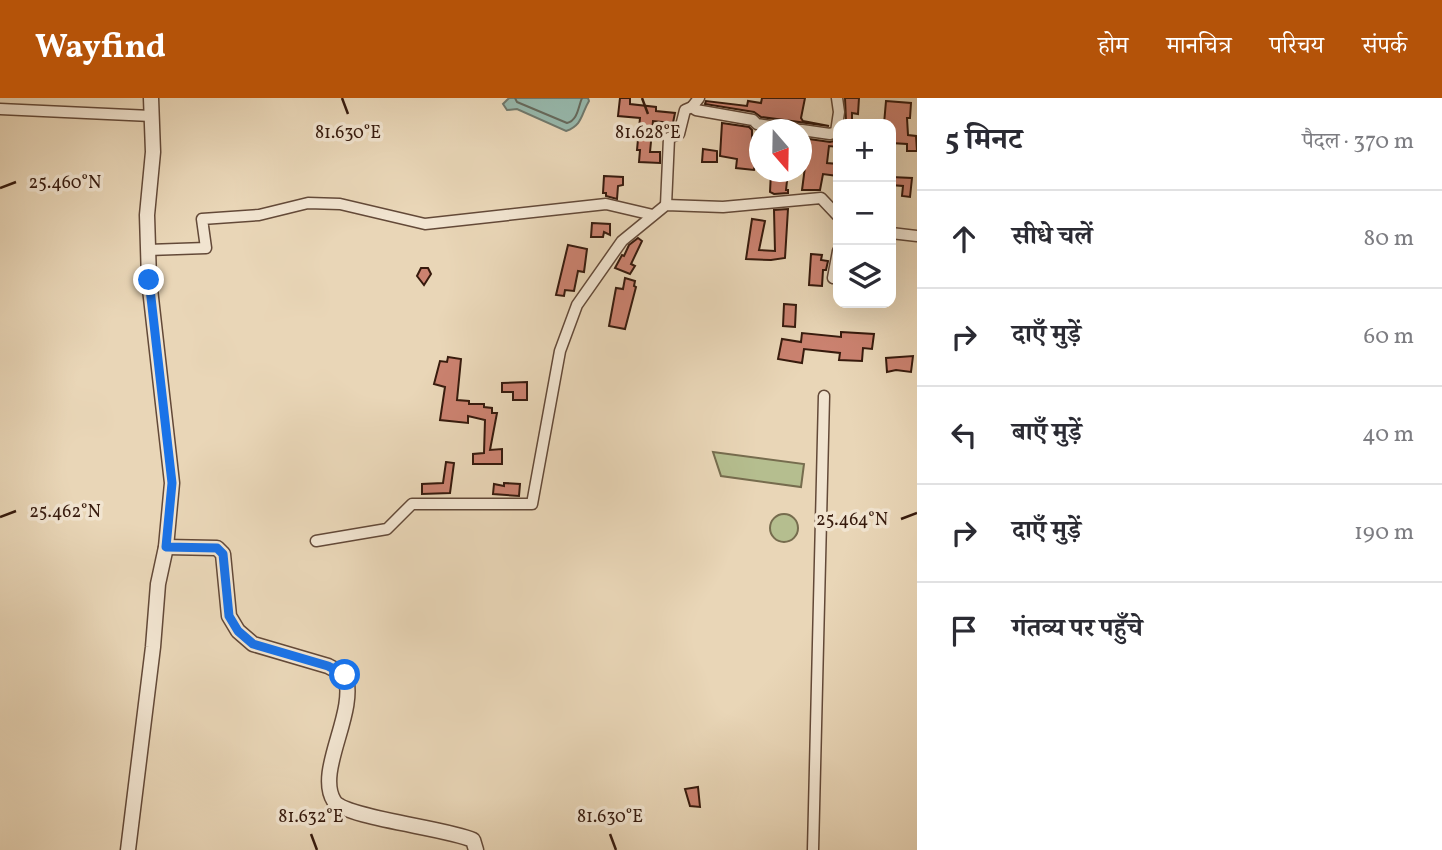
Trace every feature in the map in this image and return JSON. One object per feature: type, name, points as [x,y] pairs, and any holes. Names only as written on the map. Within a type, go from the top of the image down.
[{"type":"street","points":[[128,850],[172,483],[149,280],[147,215],[152,152],[151,98]]},
{"type":"street","points":[[812,132],[830,134],[836,132],[839,112],[837,98]]},
{"type":"street","points":[[666,205],[669,138],[678,134],[685,110],[696,103],[705,112],[749,119]]},
{"type":"street","points":[[0,109],[151,116]]},
{"type":"street","points":[[316,541],[387,528],[412,504],[532,504],[560,351],[577,304],[622,241],[666,205],[723,207],[821,198],[833,211]]},
{"type":"street","points":[[148,250],[206,248],[202,219],[259,215],[308,204],[340,204],[425,224],[606,204],[653,215]]},
{"type":"street","points":[[896,234],[917,236]]},
{"type":"street","points":[[813,850],[824,396]]},
{"type":"street","points":[[166,547],[217,548],[223,554],[229,616],[238,631],[253,644],[328,666],[345,675],[349,685],[348,701],[330,773],[330,794],[337,806],[347,811],[456,833],[473,840],[477,850]]},
{"type":"green space","points":[[713,452],[804,464],[801,487],[721,476]]},
{"type":"green space","points":[[784,514],[794,518],[798,528],[794,538],[784,542],[774,538],[770,528],[774,518]]},
{"type":"water","points":[[509,98],[588,98],[589,101],[579,122],[566,131],[517,109],[507,110],[503,104]]},
{"type":"building","points":[[620,98],[630,98],[630,104],[656,107],[656,111],[675,113],[673,123],[653,121],[650,152],[660,152],[660,163],[639,162],[640,150],[637,150],[640,118],[618,116]]},
{"type":"building","points":[[762,98],[805,98],[802,119],[761,117],[754,112],[705,104],[706,101],[747,106],[748,101],[761,103]]},
{"type":"building","points":[[845,98],[859,98],[858,114],[852,113],[852,119],[846,119]]},
{"type":"building","points":[[886,101],[911,103],[910,118],[907,118],[908,135],[916,136],[917,151],[907,151],[907,144],[896,143],[896,119],[884,119]]},
{"type":"building","points":[[722,123],[749,127],[749,169],[736,168],[737,159],[720,156]]},
{"type":"building","points":[[812,139],[833,141],[833,146],[829,146],[827,163],[833,164],[833,175],[823,174],[820,190],[802,190],[803,182],[812,182]]},
{"type":"building","points":[[703,149],[717,151],[717,162],[702,162]]},
{"type":"building","points":[[604,176],[623,177],[623,185],[618,186],[617,199],[603,193]]},
{"type":"building","points":[[896,177],[912,178],[910,197],[902,196],[903,186],[896,185]]},
{"type":"building","points":[[770,182],[787,182],[788,193],[770,192]]},
{"type":"building","points":[[788,209],[785,258],[746,259],[752,219],[765,221],[759,250],[775,251],[774,210]]},
{"type":"building","points":[[592,223],[610,224],[610,235],[604,232],[603,237],[591,237]]},
{"type":"building","points":[[638,238],[642,241],[631,264],[635,266],[630,274],[615,268],[629,245]]},
{"type":"building","points":[[568,245],[587,249],[584,272],[578,271],[574,291],[565,290],[564,296],[556,295]]},
{"type":"building","points":[[811,254],[822,255],[821,260],[828,261],[826,270],[823,270],[822,286],[809,285]]},
{"type":"building","points":[[421,268],[428,268],[431,274],[424,285],[417,276]]},
{"type":"building","points":[[625,278],[635,281],[636,287],[625,329],[609,326],[616,288],[623,289]]},
{"type":"building","points":[[784,304],[796,305],[795,327],[783,326]]},
{"type":"building","points":[[841,332],[874,334],[872,349],[863,348],[862,361],[839,360],[840,353],[804,349],[802,363],[778,359],[782,339],[801,342],[802,333],[841,337]]},
{"type":"building","points":[[913,356],[911,372],[887,372],[886,358]]},
{"type":"building","points":[[448,357],[461,359],[457,400],[469,401],[469,404],[484,404],[484,407],[492,408],[492,413],[497,413],[490,450],[502,449],[502,464],[473,464],[473,454],[484,453],[485,420],[468,416],[468,423],[440,420],[445,387],[434,384],[440,361],[447,362]]},
{"type":"building","points":[[527,382],[527,400],[513,400],[513,392],[502,392],[502,383]]},
{"type":"building","points":[[446,462],[454,463],[450,493],[422,494],[422,484],[443,483]]},
{"type":"building","points":[[504,483],[520,484],[519,496],[493,494],[494,484],[504,486]]},
{"type":"building","points":[[698,787],[700,807],[690,806],[685,789]]},
{"type":"route","points":[[149,280],[172,483],[166,547],[217,548],[223,554],[229,616],[238,631],[253,644],[328,666],[345,675]]}]
